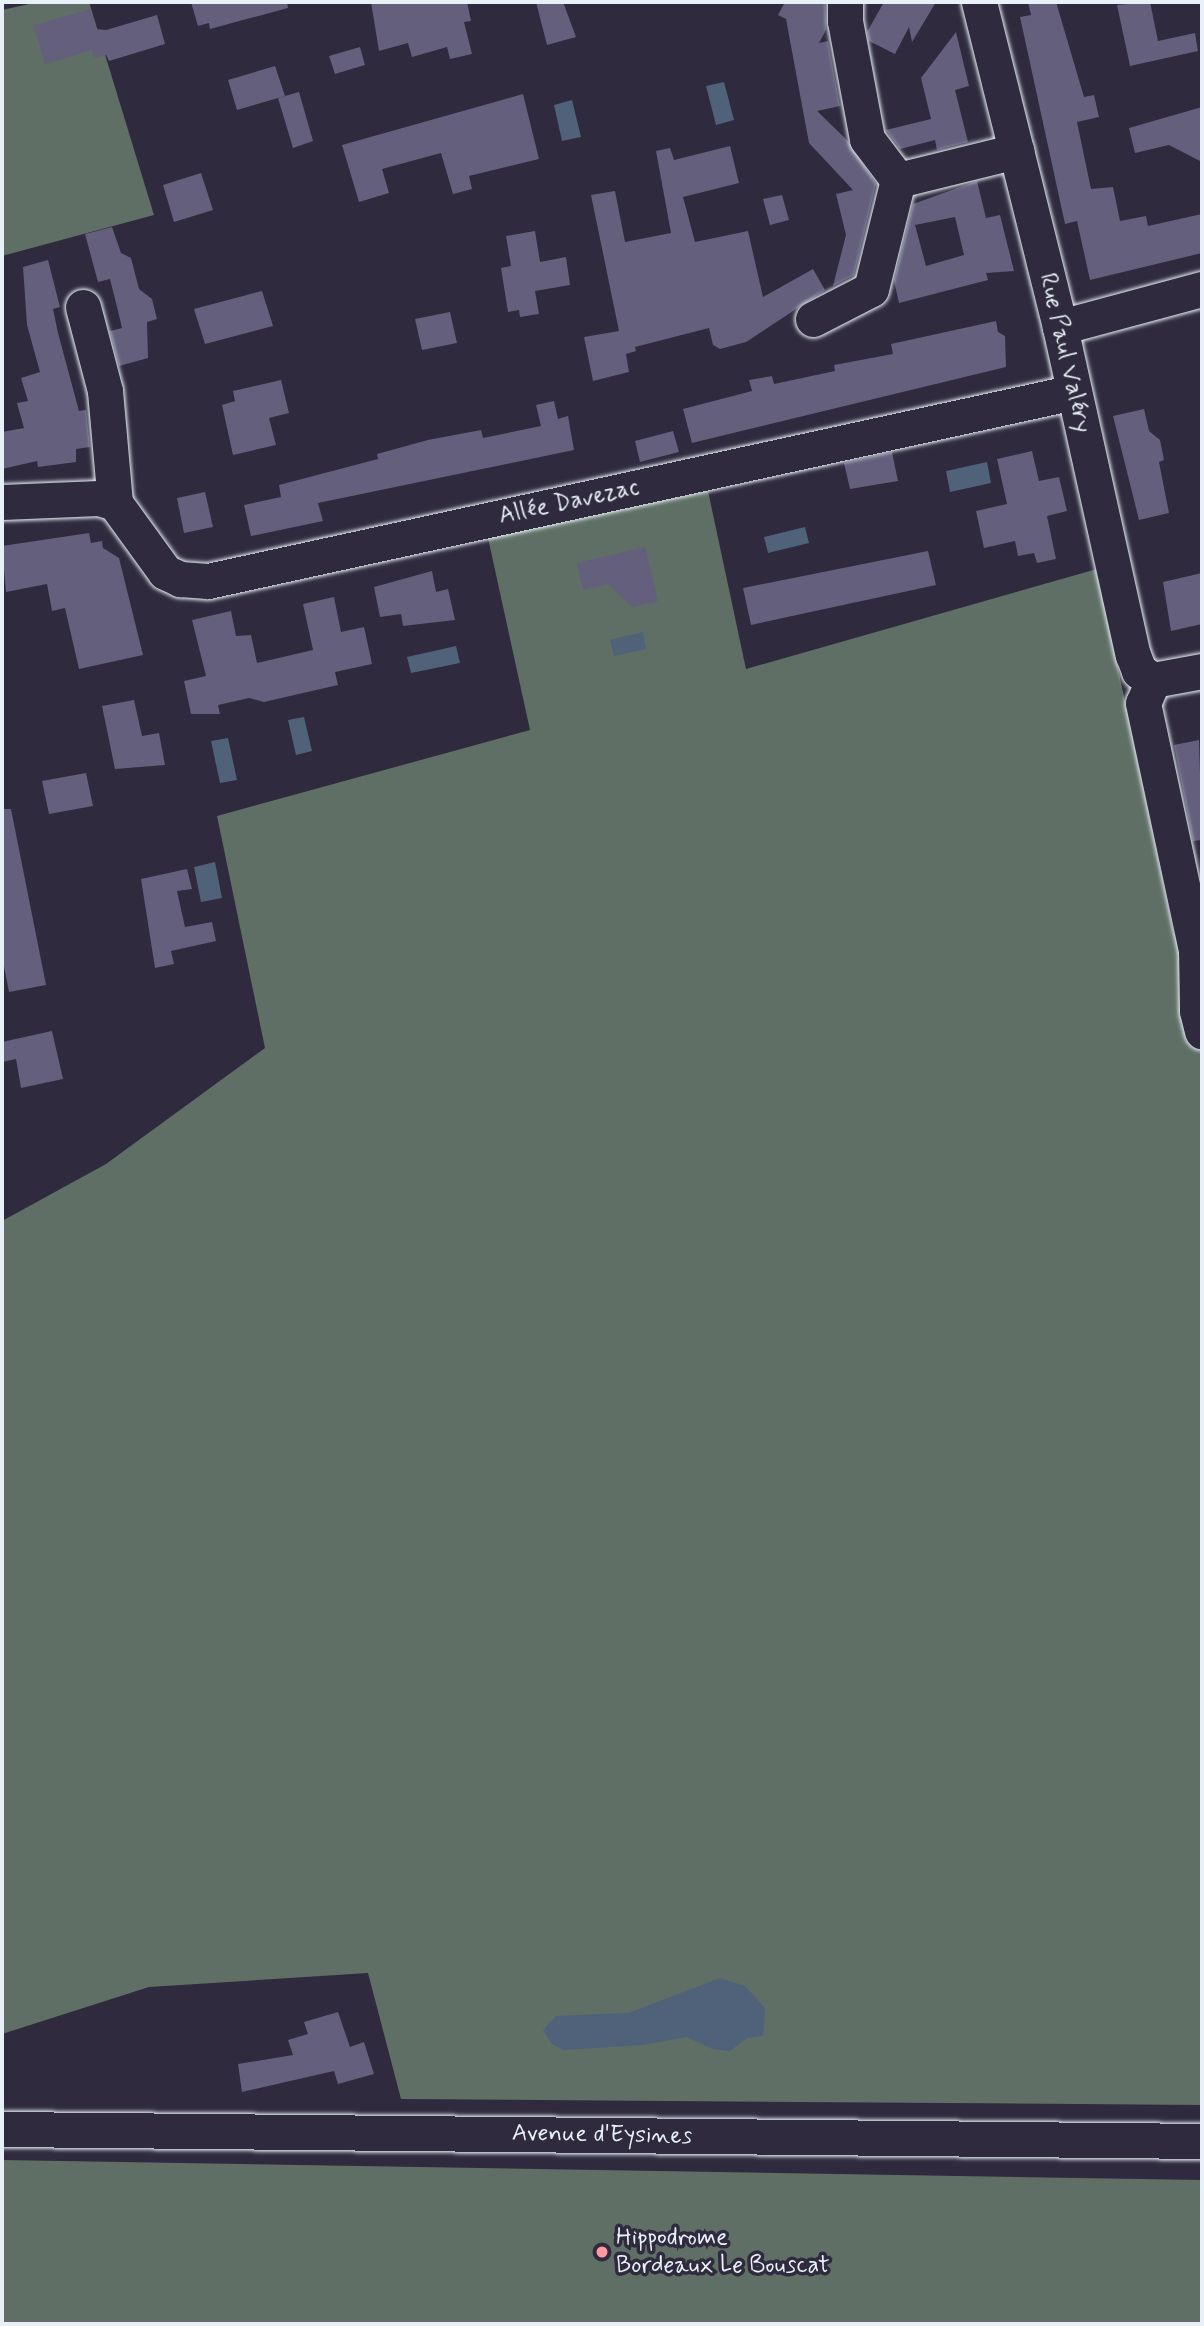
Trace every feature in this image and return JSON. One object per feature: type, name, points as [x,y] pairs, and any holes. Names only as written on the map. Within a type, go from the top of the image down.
[{"type":"street","points":[[845,2],[845,21],[867,139],[898,180]]},
{"type":"street","name":"Rue Paul Valéry","points":[[979,2],[1060,327],[1133,655],[1139,671],[1175,677]]},
{"type":"street","points":[[898,180],[1016,151]]},
{"type":"street","points":[[813,319],[871,289],[898,180]]},
{"type":"street","points":[[1060,327],[1202,289]]},
{"type":"street","points":[[2,502],[107,500],[105,391],[83,307]]},
{"type":"street","name":"Allée Davezac","points":[[107,500],[165,572],[180,579],[208,581],[1074,391]]},
{"type":"street","points":[[1175,677],[1143,703],[1196,951],[1197,1011],[1202,1031]]},
{"type":"street","name":"Avenue d'Eysines","points":[[2,2129],[1202,2141]]},
{"type":"green space","points":[[38,2],[89,2],[154,215],[2,256],[2,10]]},
{"type":"green space","points":[[708,491],[746,669],[1097,569],[1174,934],[1202,929],[1202,2105],[401,2099],[368,1973],[149,1987],[2,2034],[2,1221],[106,1164],[265,1048],[217,816],[530,730],[488,538]]},
{"type":"green space","name":"Hippodrome Bordeaux Le Bouscat","points":[[2,2160],[1202,2180],[1202,2324],[2,2324]]},
{"type":"water","points":[[724,82],[734,120],[716,125],[706,86]]},
{"type":"water","points":[[572,100],[581,137],[562,141],[554,105]]},
{"type":"water","points":[[987,462],[991,483],[950,492],[946,471]]},
{"type":"water","points":[[805,527],[809,543],[768,553],[764,537]]},
{"type":"water","points":[[643,632],[646,649],[614,656],[610,640]]},
{"type":"water","points":[[456,646],[460,663],[411,673],[407,657]]},
{"type":"water","points":[[304,717],[312,751],[296,755],[288,720]]},
{"type":"water","points":[[228,738],[237,780],[220,783],[211,741]]},
{"type":"water","points":[[215,862],[222,898],[201,902],[194,867]]},
{"type":"water","points":[[720,1978],[745,1986],[765,2008],[763,2036],[747,2038],[730,2051],[712,2049],[687,2037],[643,2045],[564,2050],[552,2044],[543,2030],[556,2016],[628,2013]]},
{"type":"building","points":[[191,2],[287,2],[288,8],[210,29],[209,23],[198,26]]},
{"type":"building","points":[[371,2],[467,2],[471,21],[464,22],[472,54],[450,59],[447,47],[412,57],[408,43],[379,51]]},
{"type":"building","points":[[536,2],[563,2],[576,37],[547,45]]},
{"type":"building","points":[[785,2],[825,2],[826,30],[819,43],[828,41],[840,106],[817,111],[847,140],[876,184],[854,275],[833,286],[846,235],[836,194],[853,190],[809,143],[786,19],[778,15]]},
{"type":"building","points":[[884,2],[936,2],[912,42],[909,27],[895,54],[869,41],[867,32]]},
{"type":"building","points":[[1028,2],[1056,2],[1084,97],[1094,95],[1099,117],[1077,122],[1091,189],[1113,187],[1120,221],[1146,216],[1148,226],[1202,214],[1202,253],[1090,280],[1077,221],[1065,224],[1020,17],[1031,15]]},
{"type":"building","points":[[1150,2],[1158,41],[1195,33],[1198,51],[1130,66],[1117,5]]},
{"type":"building","points":[[91,9],[96,29],[106,30],[157,15],[165,44],[109,61],[106,55],[94,58],[92,50],[45,64],[34,25]]},
{"type":"building","points":[[956,32],[969,86],[955,90],[968,142],[937,150],[935,140],[900,149],[886,130],[931,119],[921,78]]},
{"type":"building","points":[[360,47],[365,65],[335,74],[329,56]]},
{"type":"building","points":[[275,66],[285,96],[237,110],[228,80]]},
{"type":"building","points":[[299,92],[313,141],[293,148],[278,98]]},
{"type":"building","points":[[523,94],[539,159],[469,176],[472,189],[453,194],[441,153],[382,169],[389,193],[359,202],[342,145]]},
{"type":"building","points":[[1202,107],[1202,162],[1169,145],[1135,153],[1129,128]]},
{"type":"building","points":[[730,146],[739,183],[683,197],[695,242],[748,231],[763,297],[813,269],[825,290],[746,342],[720,349],[713,345],[709,328],[635,347],[636,351],[626,354],[629,372],[593,381],[584,337],[619,331],[591,195],[615,191],[625,242],[671,233],[656,151],[670,148],[674,160]]},
{"type":"building","points":[[201,173],[213,210],[174,222],[163,185]]},
{"type":"building","points":[[977,181],[986,218],[1000,215],[1014,271],[986,273],[988,280],[899,303],[894,281],[913,204]],"holes":[[[955,217],[964,255],[926,266],[915,225]]]},
{"type":"building","points":[[782,195],[789,220],[770,225],[763,199]]},
{"type":"building","points":[[112,227],[121,253],[131,258],[139,289],[152,299],[157,319],[147,322],[148,358],[119,366],[110,331],[122,328],[110,279],[98,282],[85,234]]},
{"type":"building","points":[[535,231],[540,262],[566,257],[570,285],[535,291],[539,314],[520,317],[519,310],[508,312],[501,268],[511,266],[506,236]]},
{"type":"building","points":[[48,260],[60,307],[53,309],[58,333],[79,411],[86,410],[90,447],[76,449],[76,462],[38,467],[37,461],[2,469],[2,432],[24,428],[17,403],[28,401],[21,378],[40,372],[27,325],[23,267]]},
{"type":"building","points":[[262,291],[273,326],[205,344],[194,309]]},
{"type":"building","points":[[450,312],[457,343],[422,350],[415,319]]},
{"type":"building","points":[[996,321],[998,332],[1005,336],[1006,367],[692,443],[683,409],[752,391],[749,380],[772,376],[774,384],[835,371],[834,365],[893,354],[891,344]]},
{"type":"building","points":[[281,380],[289,413],[269,418],[276,445],[233,455],[222,405],[235,401],[233,391]]},
{"type":"building","points":[[554,401],[558,419],[568,416],[574,450],[318,503],[323,521],[251,536],[244,505],[281,497],[279,485],[378,459],[377,454],[428,440],[481,430],[483,438],[541,426],[536,405]]},
{"type":"building","points":[[1144,409],[1149,431],[1160,440],[1164,460],[1159,462],[1169,513],[1139,520],[1113,416]]},
{"type":"building","points":[[673,431],[679,452],[640,462],[635,441]]},
{"type":"building","points":[[1032,451],[1039,481],[1059,477],[1067,511],[1047,516],[1056,559],[1037,563],[1034,553],[1018,556],[1015,541],[984,548],[976,511],[1007,504],[997,459]]},
{"type":"building","points":[[892,452],[898,481],[850,489],[844,463]]},
{"type":"building","points":[[205,492],[213,527],[184,533],[177,498]]},
{"type":"building","points":[[89,533],[91,543],[102,541],[103,548],[119,558],[143,655],[79,669],[65,608],[52,611],[47,584],[6,592],[2,546]]},
{"type":"building","points":[[645,547],[658,601],[632,607],[608,584],[583,590],[577,563]]},
{"type":"building","points":[[928,551],[936,585],[751,625],[743,588]]},
{"type":"building","points":[[432,571],[436,592],[448,589],[455,620],[403,626],[401,614],[380,617],[374,587]]},
{"type":"building","points":[[1202,573],[1202,624],[1171,631],[1163,582]]},
{"type":"building","points":[[334,597],[341,632],[364,627],[372,664],[335,672],[338,685],[264,702],[249,698],[218,705],[220,714],[191,714],[184,681],[206,676],[192,620],[231,611],[236,636],[251,635],[257,663],[313,650],[303,604]]},
{"type":"building","points":[[134,700],[142,736],[159,733],[165,765],[115,769],[102,706]]},
{"type":"building","points":[[1199,740],[1202,840],[1193,841],[1174,745]]},
{"type":"building","points":[[86,773],[93,806],[49,814],[42,781]]},
{"type":"building","points":[[2,809],[11,809],[46,985],[9,992],[2,956]]},
{"type":"building","points":[[187,869],[192,889],[177,891],[185,927],[212,922],[216,941],[171,951],[174,964],[155,968],[141,879]]},
{"type":"building","points":[[52,1031],[63,1079],[21,1088],[16,1059],[2,1062],[2,1042]]},
{"type":"building","points":[[338,2012],[350,2047],[364,2042],[374,2074],[338,2084],[334,2071],[242,2092],[238,2064],[293,2055],[288,2040],[308,2034],[304,2022]]},
{"type":"place","name":"Hippodrome Bordeaux Le Bouscat","points":[[602,2252]]}]
